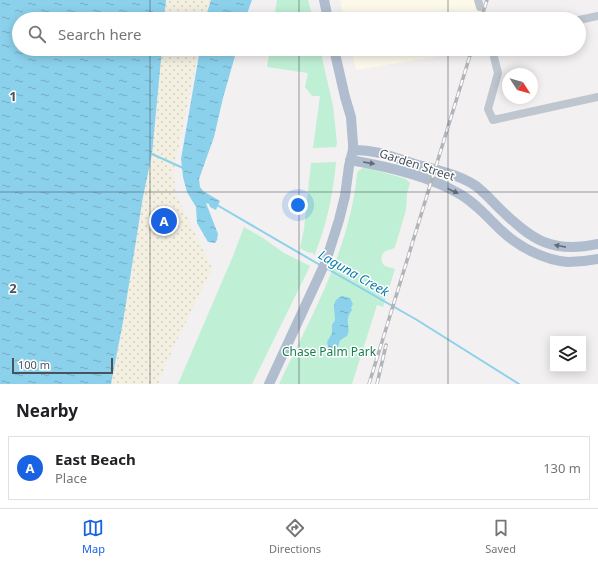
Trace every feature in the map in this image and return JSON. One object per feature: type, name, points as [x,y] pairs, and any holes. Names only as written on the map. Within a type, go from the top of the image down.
[{"type":"main road","points":[[324,0],[327,12]]},
{"type":"main road","points":[[269,384],[326,261],[340,220],[345,196],[350,160],[353,150],[351,117],[336,56]]},
{"type":"main road","name":"Garden Street","points":[[353,150],[372,151],[467,181],[483,192],[520,228],[544,242],[572,248],[598,244]]},
{"type":"main road","name":"Garden Street","points":[[350,160],[375,164],[417,177],[458,193],[474,204],[513,240],[537,253],[567,262],[598,259]]},
{"type":"street","points":[[586,19],[598,16]]},
{"type":"street","points":[[494,56],[498,73],[488,109],[493,120],[598,97]]},
{"type":"shaded area","points":[[340,0],[482,0],[478,12],[343,12]]},
{"type":"shaded area","points":[[353,56],[441,56],[356,70]]},
{"type":"sand","points":[[166,0],[211,0],[207,12],[165,12]]},
{"type":"sand","points":[[161,56],[198,56],[173,174],[177,197],[212,268],[167,361],[158,384],[111,384],[123,322],[143,197],[152,154]]},
{"type":"green space","points":[[277,0],[308,0],[311,12],[275,12]]},
{"type":"green space","points":[[269,56],[322,56],[333,106],[337,143],[336,147],[313,148],[320,96],[312,96],[305,87],[308,73],[267,67]]},
{"type":"green space","points":[[336,162],[329,209],[314,256],[313,253],[307,252],[300,248],[304,229],[311,163]]},
{"type":"green space","name":"Chase Palm Park","points":[[365,167],[406,179],[410,183],[407,193],[406,210],[395,247],[384,252],[381,258],[385,266],[395,269],[383,307],[377,305],[352,384],[279,384],[316,308],[338,256],[353,202],[357,174],[358,171]]},
{"type":"green space","name":"Chase Palm Park","points":[[244,227],[284,253],[310,266],[252,384],[178,384],[233,256]]},
{"type":"water","points":[[0,0],[166,0],[165,12],[12,12],[12,56],[161,56],[152,154],[143,197],[123,322],[111,384],[0,384]]},
{"type":"water","points":[[211,0],[252,0],[248,12],[207,12]]},
{"type":"water","points":[[199,56],[235,56],[214,137],[199,179],[200,187],[203,191],[220,201],[216,210],[206,203],[218,234],[215,243],[208,242],[197,223],[196,207],[187,192],[183,177],[181,159]]},
{"type":"water","points":[[342,296],[350,298],[353,304],[348,318],[349,329],[347,336],[340,340],[334,356],[329,356],[327,342],[332,333],[332,325],[335,320],[335,303],[338,298]]},
{"type":"waterway","points":[[152,154],[183,168]]},
{"type":"waterway","name":"Laguna Creek","points":[[217,205],[320,265]]},
{"type":"waterway","name":"Laguna Creek","points":[[326,268],[417,320],[519,384]]},
{"type":"railway","points":[[483,12],[487,0]]},
{"type":"railway","points":[[369,384],[470,56]]},
{"type":"railway","points":[[377,384],[386,345]]},
{"type":"place","name":"East Beach","points":[[164,221]]}]
